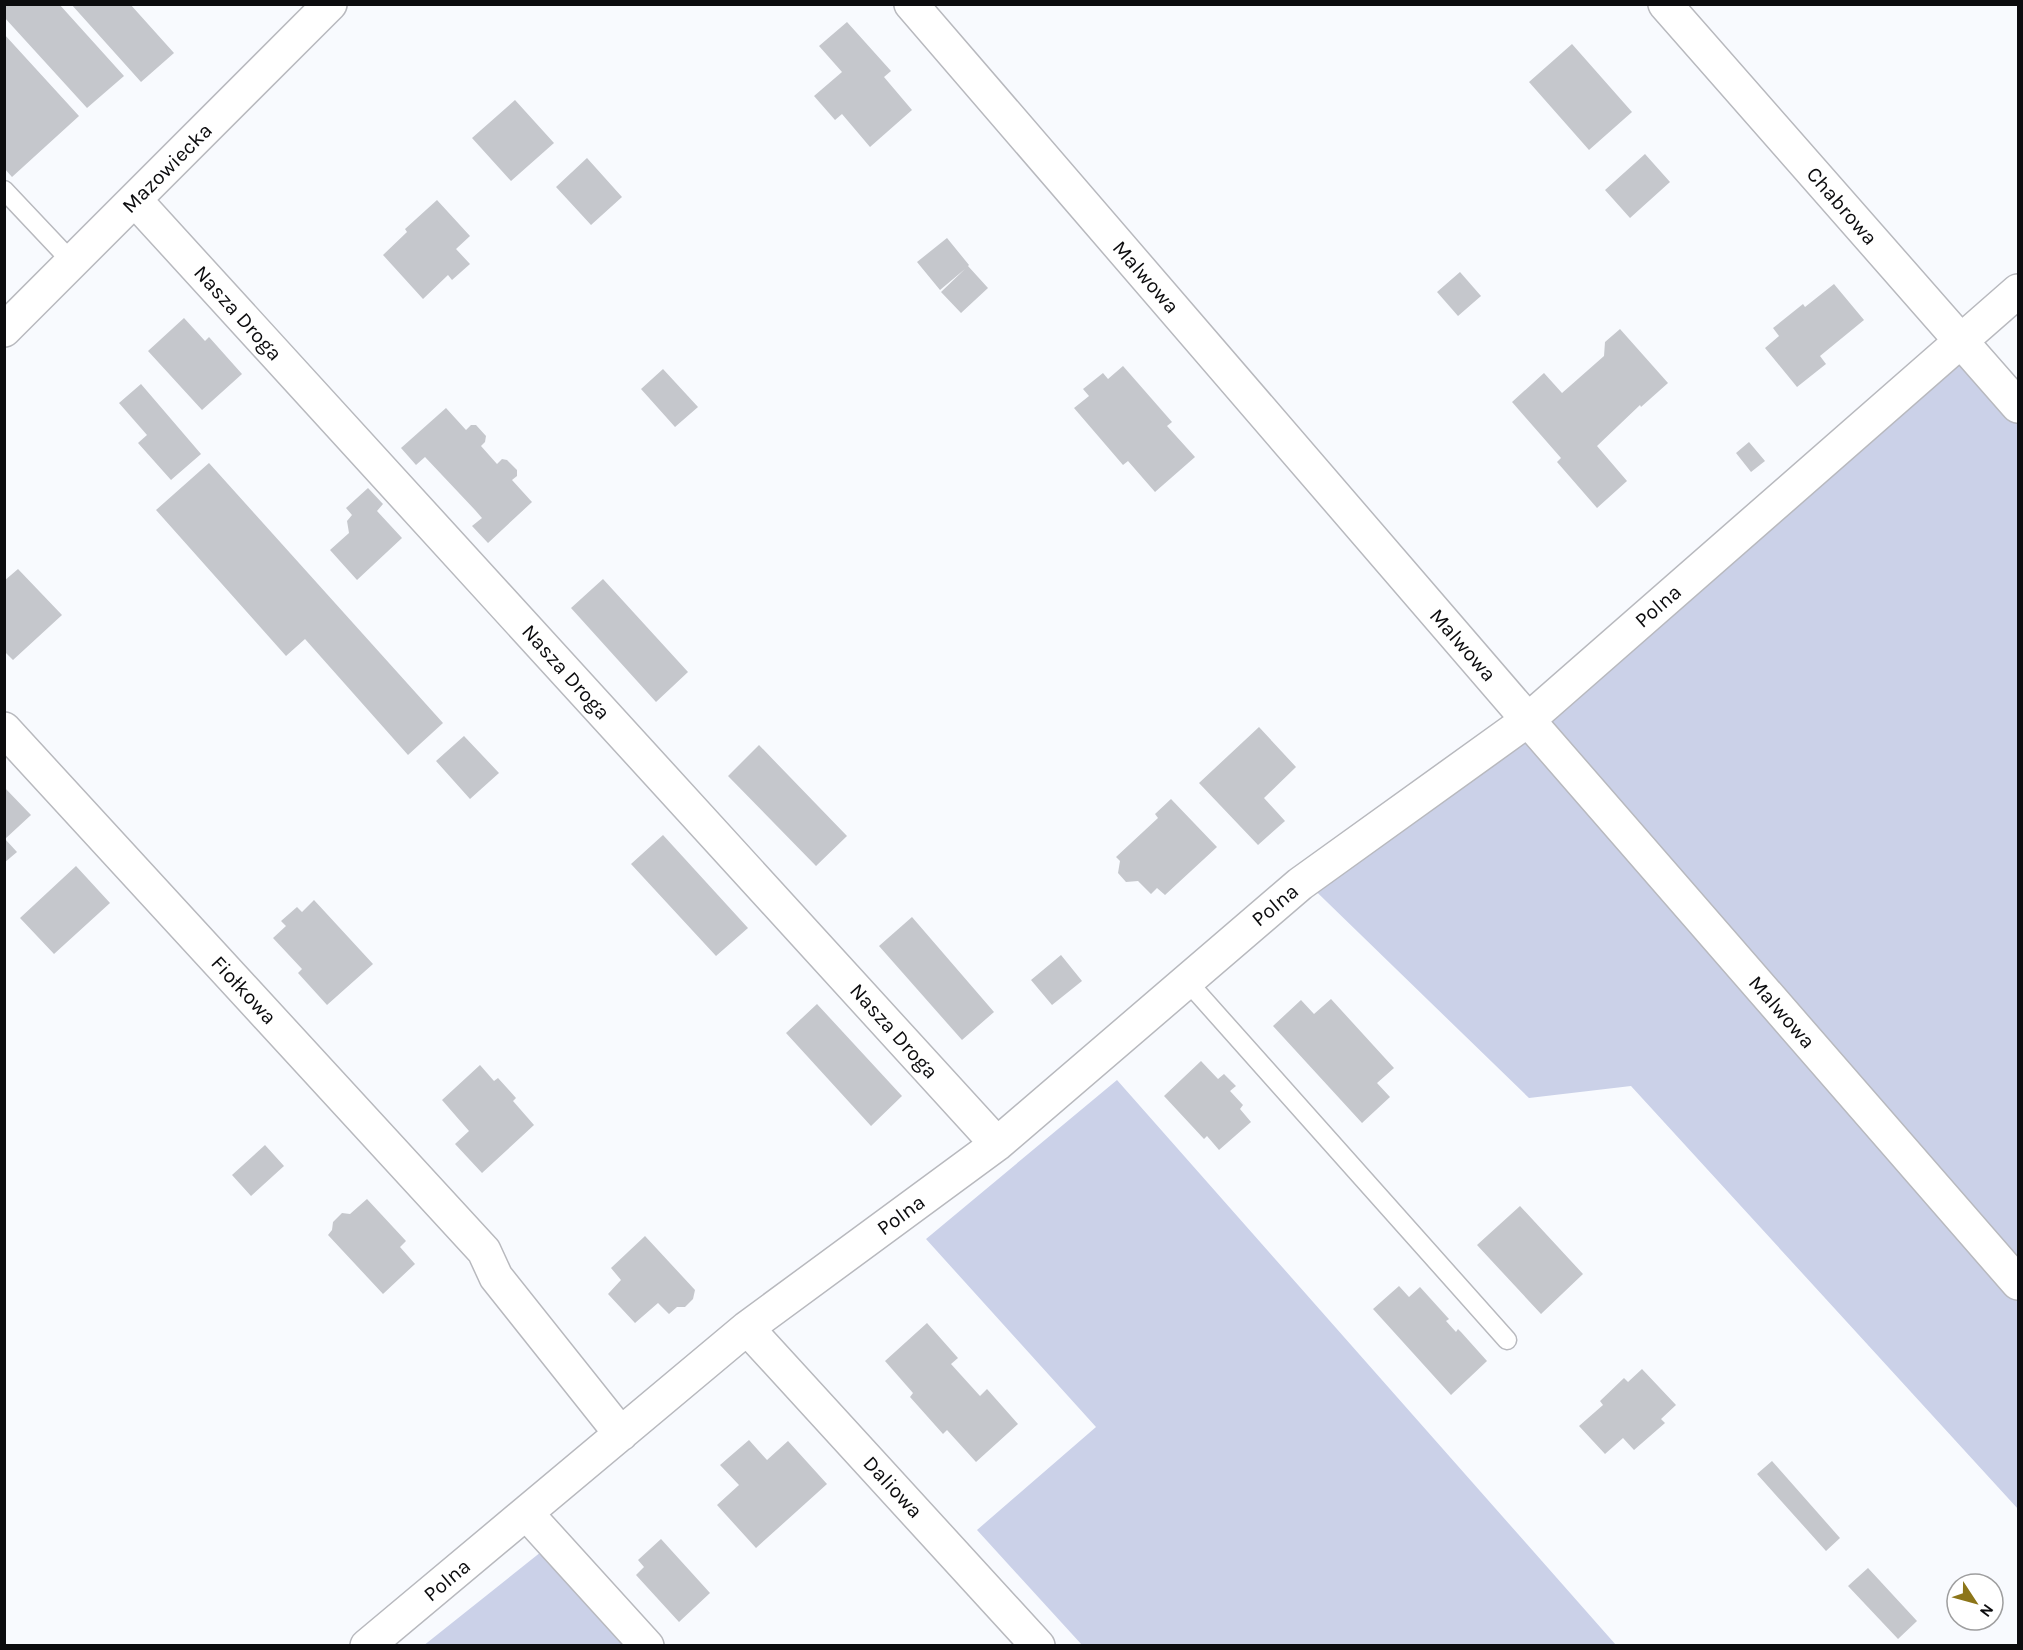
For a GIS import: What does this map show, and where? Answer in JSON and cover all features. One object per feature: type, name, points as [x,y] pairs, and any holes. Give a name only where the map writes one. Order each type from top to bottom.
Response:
[{"type":"street","name":"Mazowiecka","points":[[4,330],[330,4]]},
{"type":"street","name":"Malwowa","points":[[911,4],[1528,720],[2019,1283]]},
{"type":"street","name":"Chabrowa","points":[[1665,4],[2019,406]]},
{"type":"street","name":"Nasza Droga","points":[[135,200],[997,1144]]},
{"type":"street","name":"Polna","points":[[367,1646],[747,1328],[997,1144],[1300,884],[1528,720],[2019,291]]},
{"type":"street","name":"Fiołkowa","points":[[4,729],[484,1251],[496,1276],[621,1434]]},
{"type":"street","name":"Daliowa","points":[[747,1328],[1038,1646]]},
{"type":"street","points":[[527,1514],[647,1646]]},
{"type":"lane","points":[[4,190],[72,262]]},
{"type":"lane","points":[[1187,981],[1507,1340]]},
{"type":"shaded area","points":[[1953,327],[2018,399],[2018,1509],[1631,1086],[1529,1098],[1293,869],[1520,706]]},
{"type":"shaded area","points":[[1117,1080],[1616,1645],[1082,1645],[977,1530],[1096,1427],[926,1239]]},
{"type":"shaded area","points":[[556,1540],[652,1646],[423,1646]]},
{"type":"building","points":[[4,4],[59,4],[124,76],[87,108],[4,17]]},
{"type":"building","points":[[71,4],[130,4],[174,53],[141,82]]},
{"type":"building","points":[[847,22],[891,71],[884,77],[912,110],[870,147],[842,114],[835,120],[814,96],[842,72],[819,46]]},
{"type":"building","points":[[4,34],[79,116],[12,177],[4,168]]},
{"type":"building","points":[[1572,44],[1632,112],[1589,150],[1529,82]]},
{"type":"building","points":[[515,100],[554,143],[511,181],[472,138]]},
{"type":"building","points":[[1645,154],[1670,182],[1630,218],[1605,190]]},
{"type":"building","points":[[587,158],[622,197],[591,225],[556,187]]},
{"type":"building","points":[[437,200],[470,236],[456,249],[470,264],[452,280],[448,275],[423,299],[383,255],[407,232],[405,229]]},
{"type":"building","points":[[947,238],[988,288],[961,313],[941,292],[965,269],[940,290],[917,262]]},
{"type":"building","points":[[1460,272],[1481,296],[1458,316],[1437,292]]},
{"type":"building","points":[[1834,284],[1864,320],[1820,356],[1826,364],[1797,387],[1765,348],[1779,336],[1773,328],[1803,304],[1805,307]]},
{"type":"building","points":[[184,318],[205,341],[209,337],[242,374],[202,410],[148,351]]},
{"type":"building","points":[[1620,329],[1668,383],[1641,407],[1640,405],[1597,446],[1627,481],[1597,508],[1557,462],[1561,458],[1512,402],[1544,373],[1562,393],[1604,356],[1605,342]]},
{"type":"building","points":[[1123,366],[1172,422],[1167,426],[1195,457],[1155,492],[1128,461],[1123,465],[1074,408],[1089,396],[1083,389],[1103,373],[1108,379]]},
{"type":"building","points":[[663,369],[698,407],[675,427],[641,389]]},
{"type":"building","points":[[141,384],[201,454],[171,480],[138,443],[147,435],[119,403]]},
{"type":"building","points":[[446,408],[466,430],[471,425],[476,425],[486,436],[481,446],[497,464],[502,459],[507,460],[517,470],[517,476],[512,480],[532,502],[488,543],[472,526],[482,518],[475,510],[425,457],[416,465],[401,448]]},
{"type":"building","points":[[1749,442],[1765,461],[1751,472],[1736,453]]},
{"type":"building","points":[[209,463],[443,723],[408,755],[305,639],[286,656],[156,510]]},
{"type":"building","points":[[368,488],[383,504],[377,511],[402,538],[357,580],[330,550],[349,533],[347,521],[352,515],[346,508]]},
{"type":"building","points":[[18,569],[62,615],[13,660],[4,651],[4,581]]},
{"type":"building","points":[[603,579],[688,672],[656,702],[571,608]]},
{"type":"building","points":[[1259,727],[1296,767],[1264,798],[1285,821],[1258,845],[1199,783]]},
{"type":"building","points":[[464,736],[499,773],[470,799],[436,761]]},
{"type":"building","points":[[759,745],[847,836],[816,866],[728,776]]},
{"type":"building","points":[[4,787],[31,815],[5,839],[17,852],[4,863]]},
{"type":"building","points":[[1171,799],[1217,847],[1165,895],[1157,888],[1151,894],[1138,881],[1126,882],[1118,873],[1120,861],[1116,857],[1158,818],[1155,814]]},
{"type":"building","points":[[663,835],[748,928],[716,956],[631,864]]},
{"type":"building","points":[[76,866],[110,903],[54,954],[20,918]]},
{"type":"building","points":[[314,900],[373,964],[327,1005],[298,973],[302,969],[273,938],[286,926],[281,921],[297,907],[302,912]]},
{"type":"building","points":[[912,917],[994,1012],[962,1040],[879,946]]},
{"type":"building","points":[[1061,955],[1082,981],[1052,1005],[1031,980]]},
{"type":"building","points":[[1331,999],[1394,1068],[1377,1083],[1390,1097],[1362,1123],[1273,1026],[1301,1000],[1314,1014]]},
{"type":"building","points":[[817,1004],[902,1096],[871,1126],[786,1033]]},
{"type":"building","points":[[1201,1061],[1218,1079],[1224,1074],[1236,1086],[1230,1091],[1243,1105],[1240,1109],[1251,1122],[1219,1150],[1207,1136],[1204,1139],[1164,1096]]},
{"type":"building","points":[[480,1065],[494,1081],[498,1078],[516,1098],[513,1101],[534,1125],[482,1173],[455,1144],[469,1131],[442,1100]]},
{"type":"building","points":[[265,1145],[284,1166],[251,1196],[232,1175]]},
{"type":"building","points":[[367,1199],[406,1241],[400,1247],[415,1264],[383,1294],[328,1235],[332,1230],[333,1222],[342,1213],[350,1214]]},
{"type":"building","points":[[1520,1206],[1583,1274],[1541,1314],[1477,1245]]},
{"type":"building","points":[[645,1236],[695,1290],[693,1299],[685,1307],[677,1307],[669,1314],[658,1303],[635,1323],[608,1294],[621,1280],[611,1268]]},
{"type":"building","points":[[1399,1286],[1409,1297],[1420,1287],[1449,1319],[1446,1321],[1456,1332],[1458,1329],[1487,1361],[1451,1395],[1373,1309]]},
{"type":"building","points":[[927,1323],[958,1358],[951,1364],[980,1396],[987,1389],[1018,1424],[976,1462],[947,1430],[943,1434],[910,1397],[913,1393],[885,1361]]},
{"type":"building","points":[[1642,1369],[1676,1405],[1661,1419],[1665,1423],[1634,1450],[1623,1438],[1605,1454],[1579,1426],[1603,1405],[1600,1401],[1624,1378],[1628,1382]]},
{"type":"building","points":[[749,1440],[767,1460],[788,1441],[827,1484],[756,1548],[717,1505],[739,1485],[720,1465]]},
{"type":"building","points":[[1772,1461],[1840,1538],[1826,1551],[1757,1474]]},
{"type":"building","points":[[661,1539],[710,1593],[679,1622],[636,1575],[644,1567],[638,1560]]},
{"type":"building","points":[[1868,1568],[1917,1621],[1898,1639],[1848,1586]]}]
